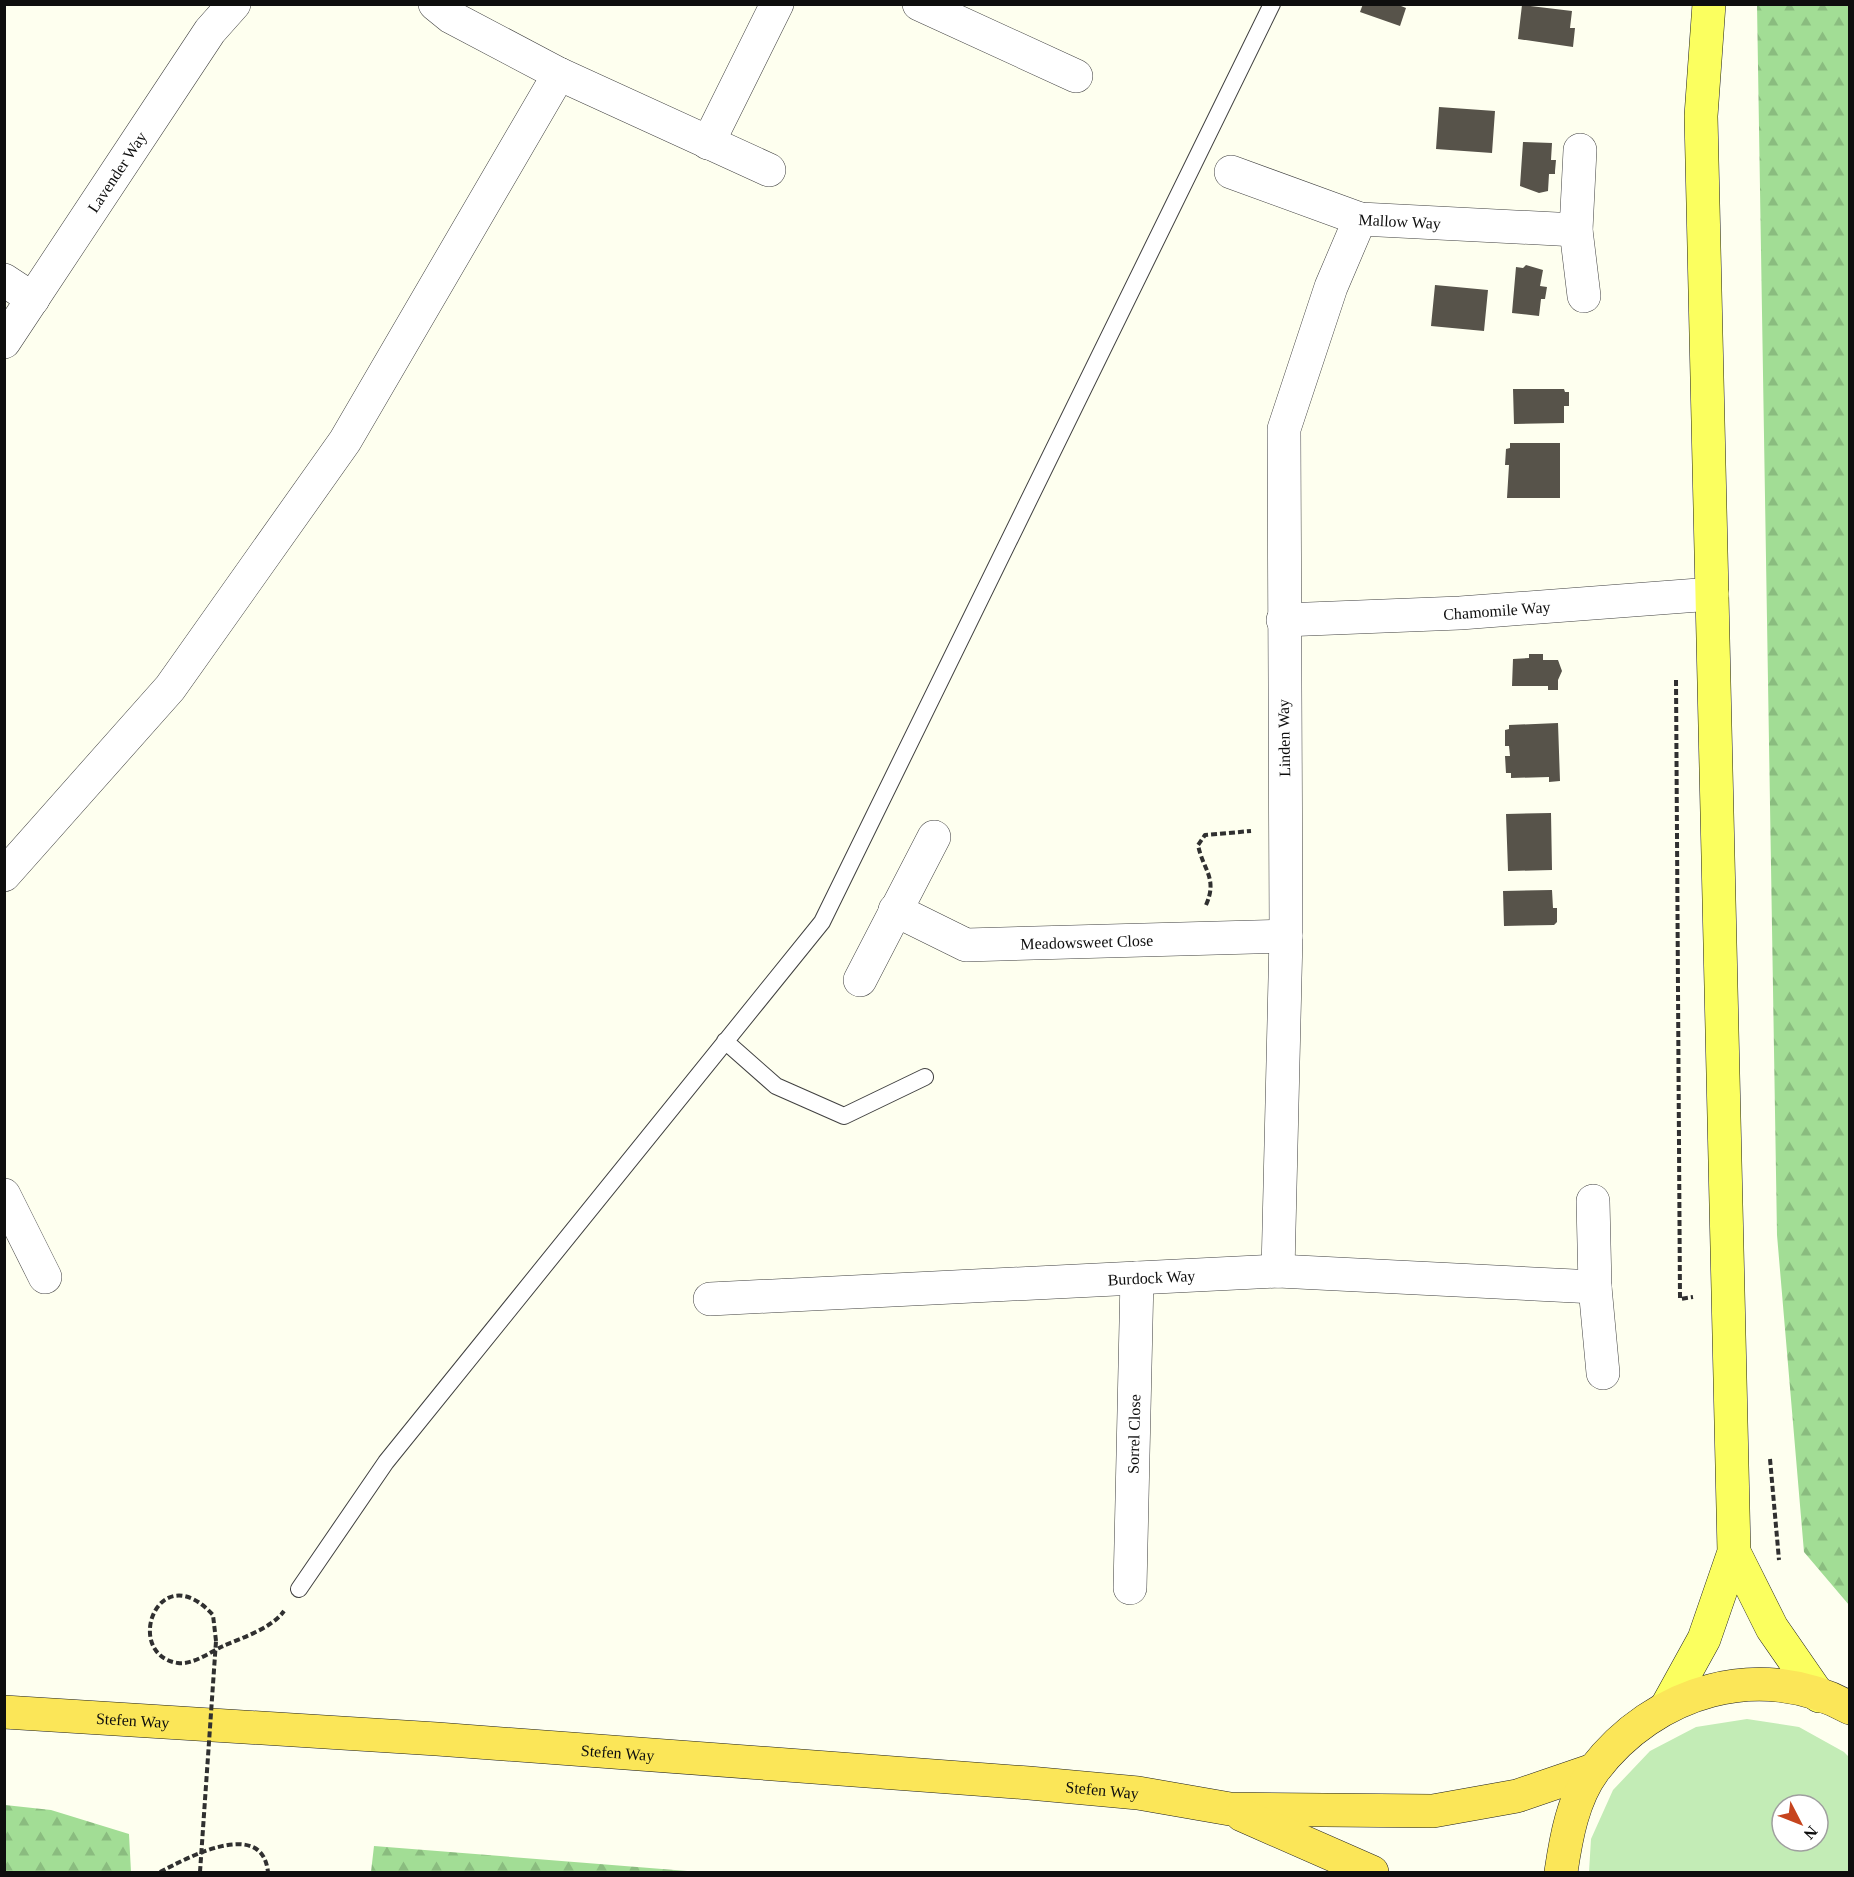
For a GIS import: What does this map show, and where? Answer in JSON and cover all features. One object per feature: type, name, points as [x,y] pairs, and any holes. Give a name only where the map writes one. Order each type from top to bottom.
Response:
[{"type":"highway","points":[[1560,1872],[1568,1825],[1593,1770],[1643,1720],[1666,1706],[1679,1700],[1738,1684],[1785,1686],[1850,1708]]},
{"type":"highway","name":"Stefen Way","points":[[4,1712],[414,1737],[1005,1781],[1138,1793],[1230,1809]]},
{"type":"highway","points":[[1230,1809],[1433,1811],[1518,1796],[1593,1770]]},
{"type":"highway","points":[[1230,1809],[1372,1872]]},
{"type":"main road","points":[[1666,1706],[1704,1639],[1734,1552],[1701,116],[1709,4]]},
{"type":"main road","points":[[1734,1552],[1773,1628],[1819,1696]]},
{"type":"street","name":"Lavender Way","points":[[4,342],[210,31],[234,4]]},
{"type":"street","points":[[435,4],[451,17],[559,74],[769,170]]},
{"type":"street","points":[[708,143],[777,4]]},
{"type":"street","points":[[920,4],[1076,76]]},
{"type":"street","points":[[4,875],[170,688],[345,441],[559,74]]},
{"type":"street","points":[[1581,150],[1576,230],[1584,296]]},
{"type":"street","name":"Mallow Way","points":[[1231,172],[1360,219],[1576,230]]},
{"type":"street","name":"Linden Way","points":[[1278,1271],[1286,936],[1284,429],[1331,287],[1360,219]]},
{"type":"street","points":[[4,280],[33,299]]},
{"type":"street","name":"Chamomile Way","points":[[1283,620],[1460,613],[1712,594]]},
{"type":"street","points":[[860,980],[934,837]]},
{"type":"street","name":"Meadowsweet Close","points":[[895,910],[966,945],[1286,936]]},
{"type":"street","points":[[4,1195],[45,1277]]},
{"type":"street","points":[[1593,1201],[1595,1287],[1603,1373]]},
{"type":"street","name":"Burdock Way","points":[[710,1299],[1278,1271],[1595,1287]]},
{"type":"street","name":"Sorrel Close","points":[[1130,1588],[1137,1278]]},
{"type":"lane","points":[[299,1589],[386,1462],[822,922],[1272,4]]},
{"type":"lane","points":[[725,1041],[776,1086],[843,1116],[926,1077]]},
{"type":"path","points":[[1208,938],[1204,909],[1212,892],[1209,872],[1200,856],[1198,845],[1205,835],[1285,830]]},
{"type":"path","points":[[200,1872],[216,1641],[213,1615],[193,1598],[180,1595],[159,1604],[151,1617],[148,1632],[155,1647],[164,1656],[178,1663],[193,1660],[256,1631],[280,1617],[299,1589]]},
{"type":"path","points":[[160,1872],[187,1858],[227,1843],[256,1849],[266,1860],[268,1872]]},
{"type":"green space","points":[[1757,5],[1849,5],[1849,1605],[1804,1552],[1777,1235]]},
{"type":"green space","points":[[1747,1719],[1799,1727],[1844,1752],[1849,1757],[1849,1872],[1589,1872],[1591,1839],[1613,1790],[1650,1751],[1696,1727]]},
{"type":"green space","points":[[5,1805],[51,1810],[129,1834],[131,1872],[5,1872]]},
{"type":"green space","points":[[374,1846],[700,1872],[371,1872]]},
{"type":"building","points":[[1363,4],[1396,4],[1406,8],[1400,26],[1360,12]]},
{"type":"building","points":[[1522,5],[1572,11],[1570,28],[1575,28],[1573,47],[1518,39]]},
{"type":"building","points":[[1439,107],[1495,111],[1492,153],[1436,149]]},
{"type":"building","points":[[1523,142],[1552,143],[1551,160],[1556,160],[1555,174],[1549,174],[1548,191],[1539,193],[1520,186]]},
{"type":"building","points":[[1526,265],[1543,270],[1540,286],[1547,287],[1545,299],[1541,299],[1539,316],[1512,313],[1516,267],[1523,268]]},
{"type":"building","points":[[1435,285],[1488,290],[1484,331],[1431,326]]},
{"type":"building","points":[[1513,389],[1564,389],[1565,392],[1569,392],[1569,406],[1564,406],[1564,423],[1514,424]]},
{"type":"building","points":[[1510,443],[1560,443],[1560,498],[1507,498],[1509,465],[1505,465],[1506,449],[1510,448]]},
{"type":"building","points":[[1529,654],[1543,654],[1543,660],[1558,660],[1562,671],[1558,680],[1558,690],[1548,690],[1548,686],[1512,686],[1513,659],[1529,658]]},
{"type":"building","points":[[1558,723],[1560,781],[1549,782],[1549,777],[1511,778],[1511,773],[1506,773],[1505,756],[1510,756],[1509,746],[1505,746],[1505,730],[1509,729],[1509,725]]},
{"type":"building","points":[[1551,813],[1552,870],[1508,871],[1506,814]]},
{"type":"building","points":[[1552,890],[1553,908],[1557,908],[1557,922],[1554,925],[1504,926],[1503,891]]}]
